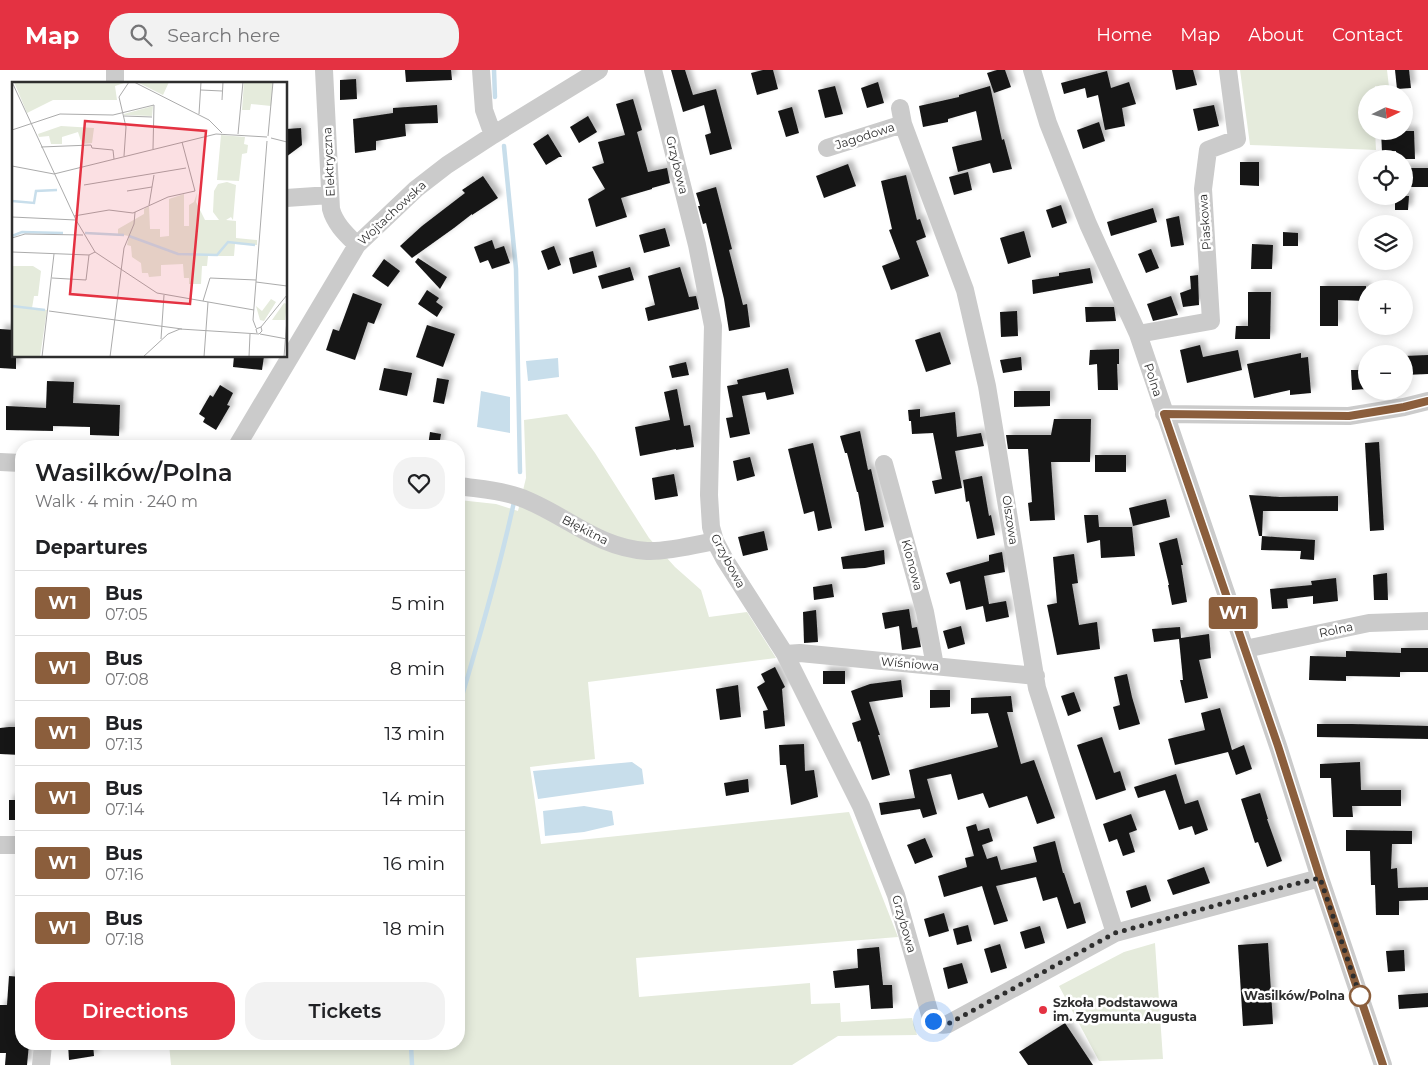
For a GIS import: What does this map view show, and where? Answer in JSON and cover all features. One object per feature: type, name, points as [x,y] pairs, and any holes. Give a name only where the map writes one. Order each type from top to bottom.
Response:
[{"type":"street","name":"Elektryczna","points":[[324,70],[330,195],[334,218],[341,229],[357,245]]},
{"type":"street","points":[[481,70],[484,110],[493,135]]},
{"type":"street","name":"Wojtachowska","points":[[241,440],[357,245],[416,189],[447,165],[599,70]]},
{"type":"street","name":"Grzybowa","points":[[653,70],[697,245],[713,326],[708,495],[713,534],[724,560],[785,654],[860,806],[896,896],[931,1018],[936,1024],[948,1024],[1115,933]]},
{"type":"street","name":"Polna","points":[[1032,70],[1048,123],[1088,224],[1138,334],[1246,649],[1383,1065]]},
{"type":"street","name":"Piaskowa","points":[[1138,334],[1211,321],[1203,189],[1208,150],[1237,139],[1228,70]]},
{"type":"street","name":"Jagodowa","points":[[827,148],[902,116]]},
{"type":"street","name":"Olszowa","points":[[902,116],[965,290],[988,386],[1037,688],[1115,933]]},
{"type":"street","points":[[288,198],[330,195]]},
{"type":"street","points":[[1164,414],[1349,416],[1428,401]]},
{"type":"street","points":[[0,462],[15,462]]},
{"type":"street","name":"Klonowa","points":[[884,464],[925,612],[935,666]]},
{"type":"street","name":"Błękitna","points":[[465,487],[518,496],[597,538],[616,546],[650,551],[713,534]]},
{"type":"street","name":"Rolna","points":[[1246,649],[1369,624],[1428,621]]},
{"type":"street","name":"Wiśniowa","points":[[785,654],[800,653],[1036,676]]},
{"type":"street","points":[[0,845],[15,845]]},
{"type":"street","points":[[1115,933],[1320,878]]},
{"type":"street","points":[[41,1065],[42,1050]]},
{"type":"green space","points":[[1240,70],[1387,70],[1389,85],[1358,85],[1358,140],[1375,140],[1376,150],[1250,145]]},
{"type":"green space","points":[[567,414],[595,453],[649,538],[675,567],[701,590],[709,617],[747,612],[776,658],[588,682],[595,759],[530,767],[541,844],[849,812],[898,937],[636,958],[639,997],[810,983],[811,1004],[840,1003],[841,1022],[912,1018],[917,1035],[838,1036],[792,1065],[171,1065],[170,1050],[465,1050],[465,501],[496,504],[518,511],[526,478],[524,420]]},
{"type":"green space","points":[[1155,943],[1163,1059],[1099,1061],[1059,986],[1124,952]]},
{"type":"water","points":[[558,358],[559,377],[528,381],[526,361]]},
{"type":"water","points":[[481,391],[510,397],[510,433],[477,427]]},
{"type":"water","points":[[632,762],[642,769],[644,784],[538,799],[533,771]]},
{"type":"water","points":[[584,806],[612,811],[614,825],[584,832],[545,836],[543,811]]},
{"type":"building","points":[[405,70],[451,70],[452,80],[406,82]]},
{"type":"building","points":[[671,70],[685,70],[693,95],[716,89],[732,149],[710,155],[705,135],[711,133],[704,105],[683,112]]},
{"type":"building","points":[[773,70],[778,89],[757,95],[751,73]]},
{"type":"building","points":[[1005,70],[1011,87],[994,93],[987,73]]},
{"type":"building","points":[[1172,70],[1193,70],[1197,85],[1176,90]]},
{"type":"building","points":[[1395,70],[1409,70],[1411,85],[1397,85]]},
{"type":"building","points":[[1107,71],[1111,88],[1129,82],[1136,104],[1122,108],[1125,126],[1105,130],[1098,95],[1087,98],[1085,88],[1064,94],[1061,83]]},
{"type":"building","points":[[356,79],[357,99],[340,100],[340,80]]},
{"type":"building","points":[[878,82],[884,103],[867,108],[861,88]]},
{"type":"building","points":[[835,86],[843,114],[825,118],[818,90]]},
{"type":"building","points":[[990,86],[1002,140],[1004,139],[1012,169],[993,173],[990,163],[958,172],[952,147],[982,140],[976,111],[948,119],[948,122],[923,127],[919,106],[959,97],[959,95]]},
{"type":"building","points":[[633,99],[642,130],[637,132],[648,172],[667,168],[670,183],[621,198],[627,217],[596,227],[588,199],[605,189],[592,167],[604,163],[598,142],[625,135],[616,104]]},
{"type":"building","points":[[437,105],[438,123],[405,124],[406,136],[376,141],[376,150],[355,153],[353,119],[393,113],[393,108]]},
{"type":"building","points":[[1214,105],[1219,126],[1198,131],[1193,109]]},
{"type":"building","points":[[792,107],[799,133],[786,137],[778,111]]},
{"type":"building","points":[[588,116],[597,132],[579,143],[570,127]]},
{"type":"building","points":[[1099,122],[1105,141],[1083,149],[1077,130]]},
{"type":"building","points":[[301,128],[302,145],[288,156],[288,129]]},
{"type":"building","points":[[1414,131],[1415,159],[1413,159],[1413,150],[1382,150],[1381,140],[1413,140]]},
{"type":"building","points":[[548,134],[562,157],[546,165],[533,144]]},
{"type":"building","points":[[1240,162],[1259,162],[1259,186],[1240,185]]},
{"type":"building","points":[[848,164],[856,186],[824,198],[816,176]]},
{"type":"building","points":[[1413,168],[1428,168],[1428,187],[1413,187]]},
{"type":"building","points":[[968,172],[972,190],[954,195],[949,177]]},
{"type":"building","points":[[906,175],[917,220],[920,219],[926,237],[916,241],[929,276],[891,290],[882,266],[900,259],[889,230],[892,229],[881,181]]},
{"type":"building","points":[[483,176],[498,198],[472,214],[412,258],[400,246],[422,226],[465,193],[462,190]]},
{"type":"building","points":[[716,187],[732,249],[729,250],[743,305],[747,304],[750,327],[729,331],[724,299],[706,223],[703,224],[696,193]]},
{"type":"building","points":[[1061,205],[1067,223],[1052,228],[1046,210]]},
{"type":"building","points":[[1395,205],[1408,205],[1408,210],[1395,210]]},
{"type":"building","points":[[1153,208],[1157,222],[1111,236],[1107,222]]},
{"type":"building","points":[[1179,216],[1184,245],[1171,247],[1166,219]]},
{"type":"building","points":[[665,228],[670,246],[644,253],[639,235]]},
{"type":"building","points":[[1024,231],[1031,257],[1008,264],[1000,238]]},
{"type":"building","points":[[1283,232],[1298,233],[1298,246],[1283,246]]},
{"type":"building","points":[[492,240],[495,249],[504,246],[510,263],[492,269],[488,260],[480,263],[474,247]]},
{"type":"building","points":[[1252,244],[1273,245],[1272,269],[1251,269]]},
{"type":"building","points":[[554,246],[561,265],[548,270],[541,251]]},
{"type":"building","points":[[1151,249],[1159,268],[1146,273],[1138,254]]},
{"type":"building","points":[[593,251],[597,267],[573,274],[569,258]]},
{"type":"building","points":[[418,258],[447,277],[440,289],[415,262]]},
{"type":"building","points":[[384,259],[400,271],[388,287],[372,276]]},
{"type":"building","points":[[630,267],[634,280],[602,289],[598,276]]},
{"type":"building","points":[[680,267],[689,297],[696,296],[699,309],[648,321],[645,308],[655,305],[648,276]]},
{"type":"building","points":[[1090,268],[1093,283],[1033,294],[1032,280],[1059,276],[1059,273]]},
{"type":"building","points":[[1198,275],[1199,305],[1183,307],[1180,293],[1191,289],[1190,276]]},
{"type":"building","points":[[1320,286],[1358,286],[1358,301],[1338,300],[1338,326],[1320,326]]},
{"type":"building","points":[[427,290],[439,298],[436,302],[443,307],[437,317],[418,304]]},
{"type":"building","points":[[1248,292],[1271,292],[1270,339],[1235,339],[1236,326],[1248,326]]},
{"type":"building","points":[[353,293],[382,304],[374,324],[368,322],[355,360],[326,350],[333,329],[339,331]]},
{"type":"building","points":[[1171,296],[1178,315],[1153,321],[1147,304]]},
{"type":"building","points":[[1085,307],[1114,307],[1116,321],[1086,322]]},
{"type":"building","points":[[1017,311],[1018,336],[1001,337],[1000,312]]},
{"type":"building","points":[[427,325],[455,334],[443,367],[416,357]]},
{"type":"building","points":[[0,329],[12,330],[12,358],[16,358],[16,369],[0,368]]},
{"type":"building","points":[[940,332],[951,364],[926,372],[915,340]]},
{"type":"building","points":[[1200,345],[1203,357],[1238,350],[1242,370],[1187,383],[1180,350]]},
{"type":"building","points":[[1119,349],[1119,364],[1117,364],[1118,390],[1098,390],[1097,364],[1089,365],[1090,350]]},
{"type":"building","points":[[1301,353],[1301,358],[1308,357],[1311,393],[1290,395],[1290,390],[1254,398],[1247,364]]},
{"type":"building","points":[[1428,355],[1428,374],[1413,375],[1413,356]]},
{"type":"building","points":[[1021,357],[1022,370],[1003,373],[1000,360]]},
{"type":"building","points":[[234,358],[264,358],[262,370],[233,367]]},
{"type":"building","points":[[686,362],[689,375],[672,378],[669,366]]},
{"type":"building","points":[[384,368],[412,373],[407,396],[379,390]]},
{"type":"building","points":[[788,368],[794,394],[767,400],[765,392],[742,396],[750,434],[730,438],[726,418],[733,417],[727,386],[738,384],[737,380]]},
{"type":"building","points":[[1351,370],[1358,370],[1358,390],[1352,390]]},
{"type":"building","points":[[437,378],[449,380],[444,404],[433,402]]},
{"type":"building","points":[[47,381],[74,382],[73,403],[120,405],[119,436],[90,435],[90,427],[53,426],[53,431],[6,430],[6,406],[46,408]]},
{"type":"building","points":[[220,385],[233,393],[227,405],[230,406],[216,430],[203,422],[205,418],[199,414],[210,395],[213,397]]},
{"type":"building","points":[[677,389],[684,426],[690,425],[694,447],[640,456],[635,427],[670,420],[664,392]]},
{"type":"building","points":[[1014,391],[1050,391],[1050,406],[1014,407]]},
{"type":"building","points":[[920,409],[920,417],[955,412],[957,437],[981,433],[984,446],[955,451],[962,488],[935,494],[932,481],[942,479],[933,433],[912,434],[911,421],[909,421],[908,410]]},
{"type":"building","points":[[1054,419],[1091,419],[1090,462],[1051,462],[1055,520],[1030,521],[1028,503],[1032,502],[1028,449],[1008,449],[1006,435],[1051,435]]},
{"type":"building","points":[[860,431],[868,470],[871,469],[884,527],[865,531],[858,492],[840,436]]},
{"type":"building","points":[[430,432],[441,434],[440,440],[429,440]]},
{"type":"building","points":[[1379,442],[1384,530],[1370,531],[1365,443]]},
{"type":"building","points":[[813,443],[832,528],[818,531],[814,511],[804,514],[788,449]]},
{"type":"building","points":[[1095,455],[1126,455],[1126,472],[1095,472]]},
{"type":"building","points":[[750,457],[755,476],[737,481],[733,461]]},
{"type":"building","points":[[674,474],[678,496],[655,500],[652,478]]},
{"type":"building","points":[[982,476],[989,516],[991,515],[995,535],[977,539],[969,501],[966,502],[963,480]]},
{"type":"building","points":[[1249,495],[1280,497],[1338,496],[1338,511],[1263,511],[1262,536],[1259,536]]},
{"type":"building","points":[[1166,499],[1170,517],[1133,526],[1129,508]]},
{"type":"building","points":[[1084,515],[1098,515],[1099,527],[1132,527],[1135,556],[1101,558],[1100,540],[1087,543]]},
{"type":"building","points":[[764,531],[768,550],[743,556],[738,537]]},
{"type":"building","points":[[1262,536],[1315,540],[1314,560],[1300,559],[1301,551],[1261,550]]},
{"type":"building","points":[[1177,538],[1183,565],[1181,565],[1187,602],[1172,605],[1159,543]]},
{"type":"building","points":[[884,550],[885,564],[865,568],[843,569],[841,557]]},
{"type":"building","points":[[1002,552],[1005,572],[984,576],[989,604],[1006,601],[1009,617],[986,622],[983,606],[966,610],[960,581],[950,584],[946,573],[989,561],[989,555]]},
{"type":"building","points":[[1074,554],[1078,583],[1072,584],[1079,625],[1097,622],[1100,649],[1057,655],[1047,605],[1057,603],[1053,557]]},
{"type":"building","points":[[1387,573],[1388,600],[1374,600],[1373,575]]},
{"type":"building","points":[[1336,578],[1338,601],[1313,604],[1313,596],[1287,599],[1288,608],[1272,609],[1270,589],[1312,585],[1311,581]]},
{"type":"building","points":[[832,584],[834,597],[814,600],[813,587]]},
{"type":"building","points":[[909,609],[912,628],[917,627],[921,647],[902,650],[899,626],[885,629],[882,613]]},
{"type":"building","points":[[816,610],[818,642],[804,643],[803,612]]},
{"type":"building","points":[[961,626],[965,644],[948,649],[943,631]]},
{"type":"building","points":[[1180,627],[1181,638],[1209,634],[1211,658],[1199,660],[1208,698],[1185,703],[1180,680],[1183,680],[1179,639],[1154,642],[1152,629]]},
{"type":"building","points":[[1401,648],[1428,648],[1428,672],[1400,672],[1400,677],[1346,676],[1346,681],[1309,680],[1310,656],[1346,657],[1346,651],[1401,653]]},
{"type":"building","points":[[775,667],[785,687],[782,689],[785,726],[765,729],[763,711],[768,710],[757,687],[765,682],[761,674]]},
{"type":"building","points":[[823,671],[845,671],[845,684],[823,684]]},
{"type":"building","points":[[1127,674],[1140,724],[1119,730],[1113,707],[1120,705],[1114,677]]},
{"type":"building","points":[[901,680],[903,697],[869,702],[890,775],[872,780],[860,741],[858,742],[852,723],[861,720],[851,691],[870,684]]},
{"type":"building","points":[[738,685],[741,717],[720,720],[716,689]]},
{"type":"building","points":[[930,690],[950,690],[950,707],[930,708]]},
{"type":"building","points":[[1074,692],[1081,711],[1068,716],[1061,696]]},
{"type":"building","points":[[1011,696],[1013,712],[1007,712],[1021,764],[1034,760],[1055,818],[1037,824],[1027,796],[989,808],[983,793],[958,800],[951,774],[927,779],[937,814],[923,818],[920,809],[881,815],[879,803],[915,798],[909,770],[998,747],[988,713],[971,714],[971,698]]},
{"type":"building","points":[[1220,708],[1232,750],[1244,745],[1252,769],[1236,775],[1228,752],[1175,765],[1168,739],[1205,730],[1201,713]]},
{"type":"building","points":[[1317,724],[1428,726],[1428,739],[1317,737]]},
{"type":"building","points":[[15,727],[15,755],[0,754],[0,728]]},
{"type":"building","points":[[1102,737],[1114,773],[1120,771],[1126,790],[1096,800],[1077,745]]},
{"type":"building","points":[[804,744],[805,771],[814,770],[818,797],[791,805],[786,765],[780,765],[779,745]]},
{"type":"building","points":[[1360,762],[1361,790],[1401,790],[1401,806],[1352,806],[1353,817],[1333,817],[1331,778],[1320,778],[1320,764]]},
{"type":"building","points":[[1176,774],[1185,804],[1198,800],[1208,830],[1195,835],[1192,826],[1179,830],[1165,790],[1138,798],[1134,787]]},
{"type":"building","points":[[748,779],[749,792],[726,796],[724,783]]},
{"type":"building","points":[[1260,793],[1282,861],[1267,867],[1258,842],[1255,843],[1241,799]]},
{"type":"building","points":[[9,800],[15,800],[15,820],[9,820]]},
{"type":"building","points":[[1131,814],[1137,830],[1129,833],[1135,852],[1123,856],[1117,839],[1109,842],[1103,824]]},
{"type":"building","points":[[976,824],[978,831],[989,828],[993,841],[982,845],[987,859],[997,856],[1001,870],[1037,862],[1033,847],[1055,841],[1063,873],[1074,904],[1080,902],[1086,923],[1067,929],[1057,897],[1043,901],[1036,877],[996,886],[1008,921],[994,925],[982,886],[944,897],[938,876],[967,867],[965,858],[974,856],[966,827]]},
{"type":"building","points":[[1346,830],[1412,831],[1412,844],[1392,844],[1391,869],[1397,868],[1398,888],[1428,887],[1428,900],[1399,901],[1399,915],[1376,915],[1375,885],[1371,885],[1370,851],[1346,851]]},
{"type":"building","points":[[925,838],[933,857],[915,864],[907,845]]},
{"type":"building","points":[[1204,867],[1210,883],[1173,895],[1167,880]]},
{"type":"building","points":[[1146,885],[1151,901],[1131,908],[1126,891]]},
{"type":"building","points":[[944,913],[949,931],[929,937],[924,919]]},
{"type":"building","points":[[968,925],[972,941],[957,945],[953,929]]},
{"type":"building","points":[[1040,926],[1045,943],[1025,949],[1020,932]]},
{"type":"building","points":[[1268,943],[1273,1024],[1243,1026],[1238,945]]},
{"type":"building","points":[[1000,944],[1007,968],[991,973],[984,949]]},
{"type":"building","points":[[879,947],[883,985],[892,985],[893,1008],[871,1009],[869,985],[835,988],[833,971],[858,968],[857,949]]},
{"type":"building","points":[[1404,950],[1405,971],[1388,972],[1386,951]]},
{"type":"building","points":[[962,963],[968,983],[948,989],[943,968]]},
{"type":"building","points":[[9,976],[15,976],[15,1050],[28,1050],[27,1065],[5,1065],[6,1053],[0,1053],[0,1005],[7,1005]]},
{"type":"building","points":[[1428,993],[1428,1007],[1399,1009],[1398,995]]},
{"type":"building","points":[[1065,1023],[1093,1065],[1028,1065],[1019,1052]]},
{"type":"building","points":[[68,1050],[94,1050],[94,1056],[69,1060]]},
{"type":"waterway","points":[[494,70],[495,97]]},
{"type":"waterway","points":[[504,146],[516,269],[520,472]]},
{"type":"waterway","points":[[465,685],[495,579],[514,502]]},
{"type":"waterway","points":[[411,1050],[412,1065]]},
{"type":"bus line","name":"W1","points":[[1383,1065],[1278,746],[1164,414],[1349,416],[1428,401]]},
{"type":"place","name":"Wasilków/Polna","points":[[1360,996]]},
{"type":"place","name":"Szkoła Podstawowa im. Zygmunta Augusta","points":[[1043,1010]]},
{"type":"route","points":[[933,1021],[940,1025],[948,1024],[1115,933],[1320,878],[1360,996]]}]
